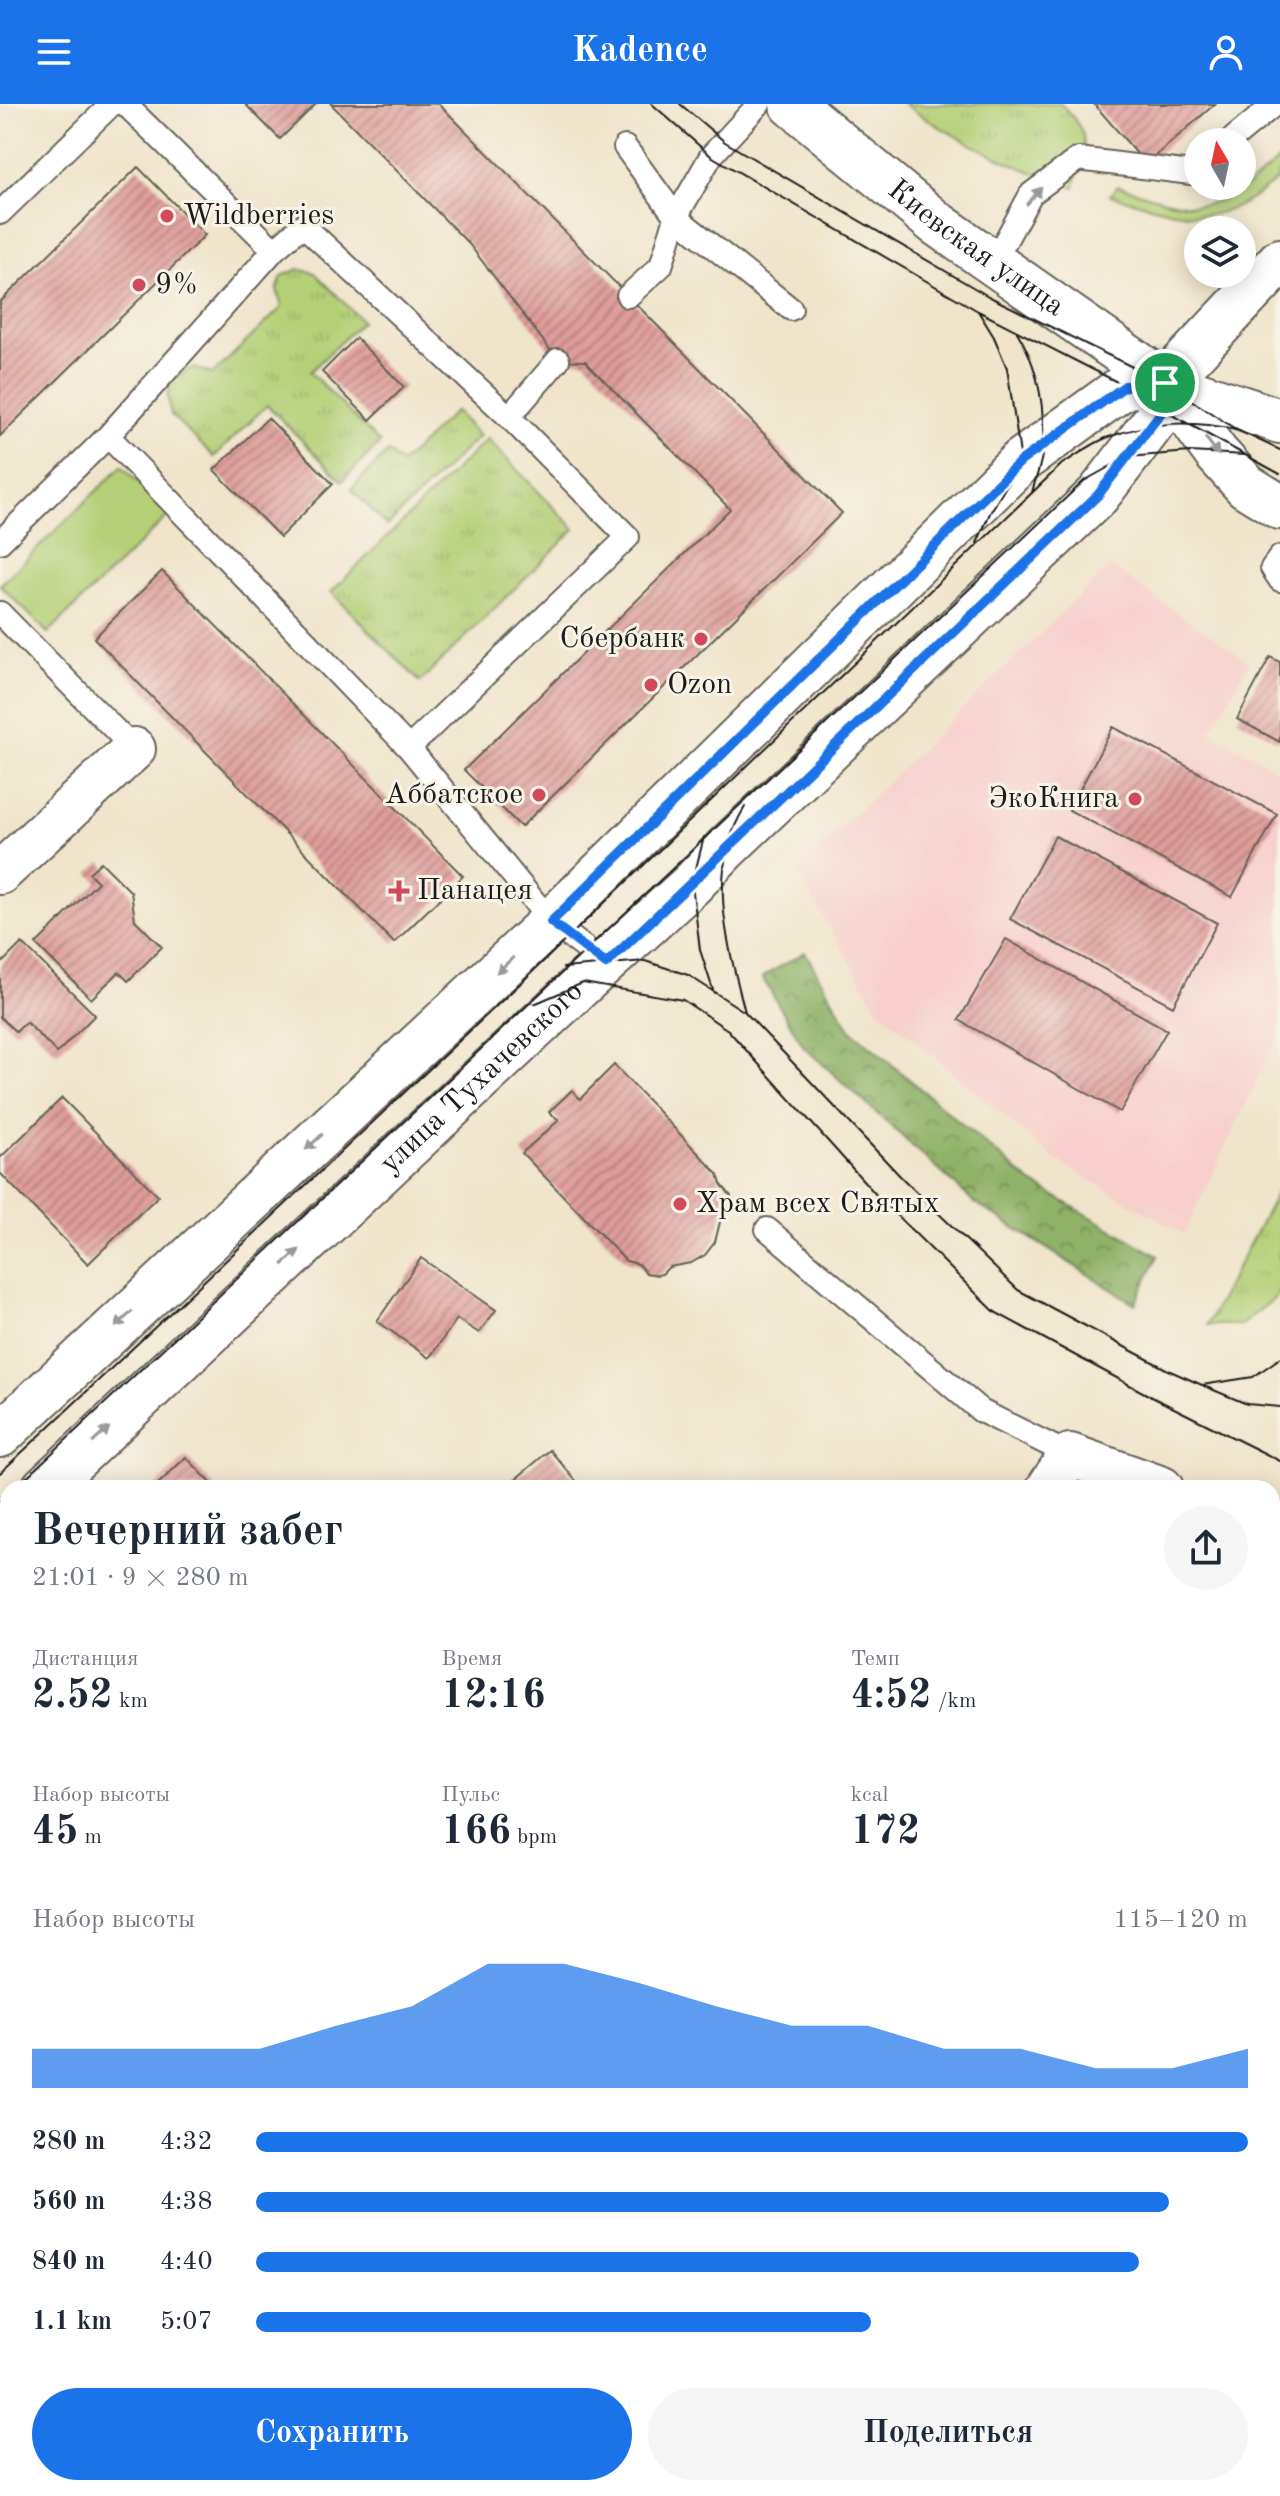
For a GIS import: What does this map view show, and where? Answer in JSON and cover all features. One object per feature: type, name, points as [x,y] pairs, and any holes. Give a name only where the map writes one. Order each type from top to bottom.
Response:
[{"type":"main road","name":"Киевская улица","points":[[792,104],[936,223],[1165,383]]},
{"type":"main road","name":"улица Тухачевского","points":[[53,1480],[606,964],[1098,495],[1163,410],[1165,383],[1280,261]]},
{"type":"main road","points":[[0,1435],[551,922],[1021,461],[1125,386],[1165,383],[1280,421]]},
{"type":"main road","points":[[1165,383],[1216,453],[1246,486],[1280,507]]},
{"type":"street","points":[[0,873],[134,749]]},
{"type":"street","points":[[1059,1472],[1110,1480]]},
{"type":"lane","points":[[0,213],[112,104]]},
{"type":"lane","points":[[125,104],[274,250]]},
{"type":"lane","points":[[628,296],[661,266],[676,217],[711,156],[759,104]]},
{"type":"lane","points":[[1246,128],[1275,104]]},
{"type":"lane","points":[[625,147],[676,217],[791,309]]},
{"type":"lane","points":[[994,262],[1031,194],[1078,159],[1184,172]]},
{"type":"lane","points":[[0,542],[108,436],[274,250],[303,225],[509,417],[628,537],[409,748]]},
{"type":"lane","points":[[509,417],[558,360]]},
{"type":"lane","points":[[108,436],[409,748],[551,922],[606,964]]},
{"type":"lane","points":[[1280,557],[1272,568],[1280,580]]},
{"type":"lane","points":[[0,613],[134,749]]},
{"type":"lane","points":[[767,1229],[981,1411],[1059,1472]]},
{"type":"shaded area","points":[[1110,566],[1250,662],[1210,732],[1280,771],[1280,1032],[1184,1234],[1058,1162],[879,1010],[796,871]]},
{"type":"green space","points":[[904,104],[1061,104],[1079,125],[1084,142],[1075,188],[986,152]]},
{"type":"green space","points":[[1280,159],[1280,177],[1256,196],[1256,179]]},
{"type":"green space","points":[[1118,186],[1192,205],[1249,200],[1218,213],[1199,215],[1109,195]]},
{"type":"green space","points":[[298,269],[315,273],[362,321],[310,372],[380,443],[342,481],[267,405],[214,457],[171,415],[167,395],[173,377],[193,368],[213,374],[282,307],[277,290],[282,276]]},
{"type":"green space","points":[[455,411],[479,436],[387,526],[351,489],[388,452],[401,464]]},
{"type":"green space","points":[[487,439],[575,529],[420,682],[331,592]]},
{"type":"green space","points":[[122,466],[170,514],[48,633],[0,585]]},
{"type":"green space","points":[[805,952],[850,1029],[1029,1181],[1158,1256],[1135,1304],[975,1203],[804,1047],[762,977]]},
{"type":"green space","points":[[1280,1186],[1280,1294],[1241,1325],[1207,1325]]},
{"type":"building","points":[[245,104],[316,104],[280,139]]},
{"type":"building","points":[[331,104],[439,104],[842,513],[521,827],[464,770],[730,509],[585,361],[558,360],[469,244]]},
{"type":"building","points":[[1094,104],[1215,104],[1184,128],[1146,164]]},
{"type":"building","points":[[138,167],[205,235],[0,436],[0,302]]},
{"type":"building","points":[[356,338],[404,387],[370,420],[322,372]]},
{"type":"building","points":[[268,418],[333,484],[280,537],[214,470]]},
{"type":"building","points":[[162,571],[463,876],[394,943],[94,638]]},
{"type":"building","points":[[1270,657],[1280,662],[1280,742],[1237,719]]},
{"type":"building","points":[[1113,727],[1277,814],[1232,897],[1069,810]]},
{"type":"building","points":[[1055,836],[1217,923],[1173,1006],[1010,919]]},
{"type":"building","points":[[101,862],[131,892],[135,920],[162,947],[128,981],[119,972],[91,999],[36,944],[98,882],[89,873]]},
{"type":"building","points":[[1006,939],[1167,1030],[1120,1112],[959,1020]]},
{"type":"building","points":[[22,943],[95,1015],[57,1053],[26,1022],[16,1032],[0,1017],[0,965]]},
{"type":"building","points":[[614,1065],[718,1174],[721,1184],[731,1196],[729,1206],[722,1214],[715,1242],[705,1255],[691,1263],[669,1267],[662,1274],[646,1273],[638,1264],[626,1261],[522,1153],[559,1120],[549,1112],[572,1090],[580,1099]]},
{"type":"building","points":[[62,1098],[158,1196],[88,1264],[0,1173],[0,1158]]},
{"type":"building","points":[[421,1258],[496,1310],[479,1333],[457,1319],[429,1358],[377,1321]]},
{"type":"building","points":[[550,1450],[575,1480],[514,1480]]},
{"type":"building","points":[[186,1457],[208,1480],[162,1480]]},
{"type":"tram line","points":[[652,104],[711,156],[978,311],[1125,386],[1280,474]]},
{"type":"tram line","points":[[680,104],[725,142],[988,296],[1165,383],[1237,430],[1280,450]]},
{"type":"tram line","points":[[977,543],[990,513],[1021,461],[1007,368],[994,337],[978,311]]},
{"type":"tram line","points":[[1017,332],[1031,359],[1043,418],[1042,454],[1032,493]]},
{"type":"tram line","points":[[0,1473],[525,979],[1062,464],[1100,441],[1139,428],[1187,424],[1237,430]]},
{"type":"tram line","points":[[23,1480],[1084,481],[1127,457],[1190,452],[1245,455]]},
{"type":"tram line","points":[[745,807],[733,831],[723,882],[727,934],[745,1012]]},
{"type":"tram line","points":[[704,837],[692,884],[700,950],[714,993]]},
{"type":"tram line","points":[[563,968],[645,961],[688,975],[745,1012],[903,1179],[1018,1290],[1202,1385],[1253,1377],[1280,1358]]},
{"type":"tram line","points":[[534,1004],[583,983],[683,1000],[728,1030],[879,1198],[995,1312],[1150,1396],[1280,1461]]},
{"type":"tram line","points":[[1204,1386],[1247,1404],[1280,1407]]},
{"type":"place","name":"Wildberries","points":[[167,216]]},
{"type":"place","name":"9%","points":[[139,285]]},
{"type":"place","name":"Сбербанк","points":[[701,639]]},
{"type":"place","name":"Ozon","points":[[651,685]]},
{"type":"place","name":"Аббатское","points":[[539,795]]},
{"type":"place","name":"ЭкоКнига","points":[[1135,799]]},
{"type":"place","name":"Панацея","points":[[399,891]]},
{"type":"place","name":"Храм всех Святых","points":[[680,1204]]},
{"type":"route","points":[[1165,383],[1163,410],[1098,495],[606,964],[551,922],[1021,461],[1125,386],[1165,383]]}]
